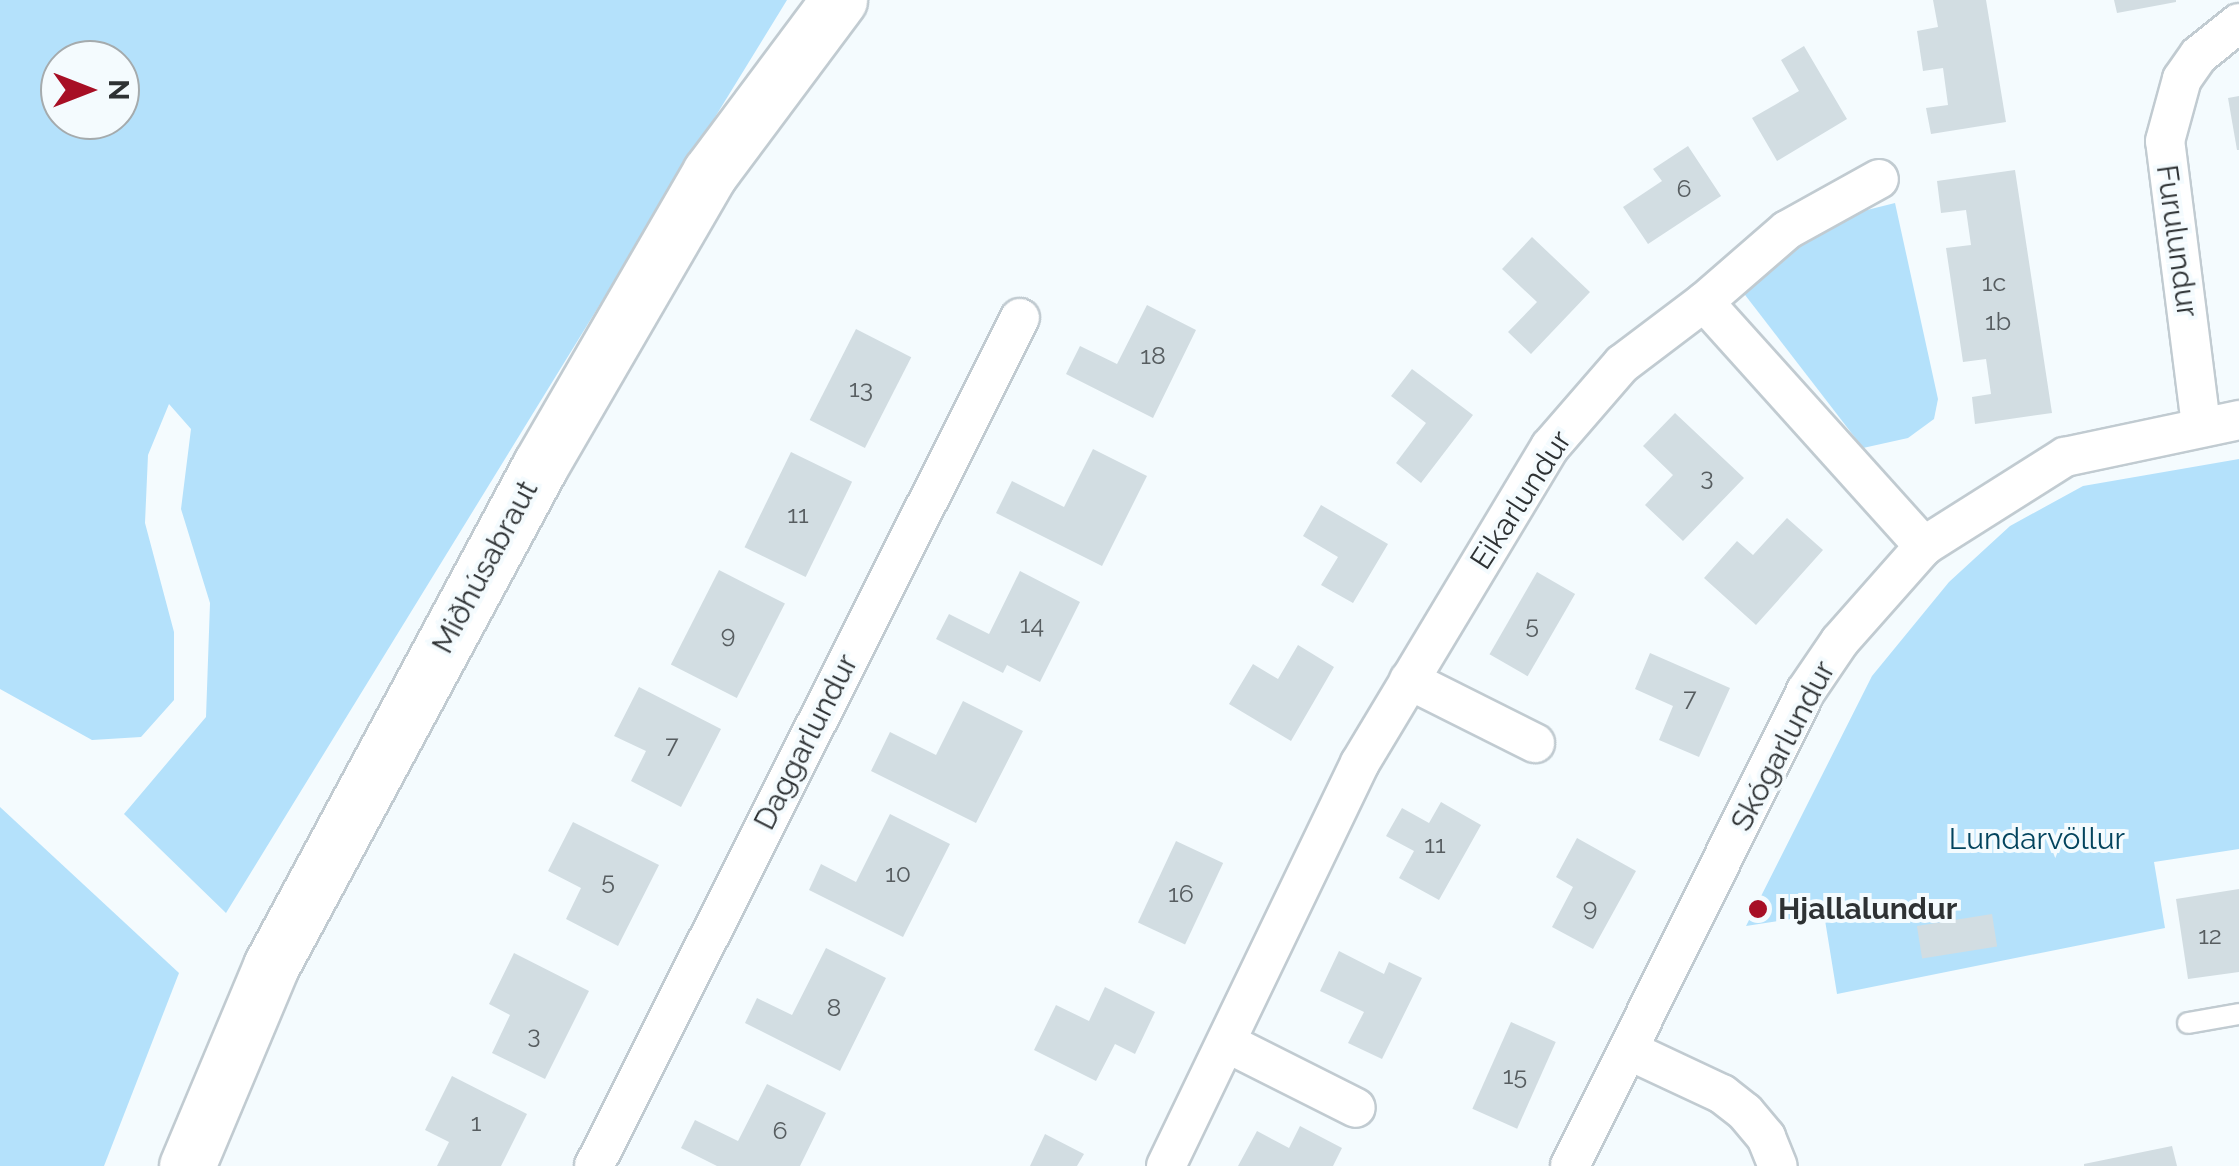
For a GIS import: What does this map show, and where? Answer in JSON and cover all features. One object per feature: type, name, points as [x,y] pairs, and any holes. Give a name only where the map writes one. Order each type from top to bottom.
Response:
[{"type":"street","name":"Miðhúsabraut","points":[[187,1166],[271,966],[540,466],[710,173],[839,0]]},
{"type":"street","name":"Furulundur","points":[[2201,425],[2164,140],[2182,79],[2199,55],[2239,23]]},
{"type":"street","name":"Eikarlundur","points":[[1166,1166],[1360,763],[1550,446],[1622,364],[1704,302],[1787,230],[1879,178]]},
{"type":"street","points":[[1704,302],[1924,546]]},
{"type":"street","name":"Daggarlundur","points":[[594,1166],[1020,318]]},
{"type":"street","name":"Skógarlundur","points":[[1570,1166],[1806,691],[1840,641],[1924,546],[2065,457],[2201,425],[2239,420]]},
{"type":"street","points":[[1410,680],[1535,744]]},
{"type":"street","points":[[1228,1043],[1356,1108]]},
{"type":"street","points":[[1628,1050],[1734,1103],[1766,1137],[1778,1166]]},
{"type":"lane","points":[[2188,1024],[2239,1014]]},
{"type":"green space","points":[[0,0],[787,0],[226,913],[124,814],[206,717],[210,603],[181,509],[191,429],[169,404],[148,455],[145,523],[174,632],[174,700],[141,737],[92,740],[0,689]]},
{"type":"green space","points":[[1895,203],[1938,399],[1934,419],[1908,438],[1863,448],[1742,291],[1764,268],[1843,216]]},
{"type":"green space","name":"Lundarvöllur","points":[[2239,459],[2239,849],[2154,862],[2165,928],[1837,994],[1824,914],[1746,926],[1872,676],[1949,582],[2010,526],[2083,486]]},
{"type":"green space","points":[[0,807],[179,973],[104,1166],[0,1166]]},
{"type":"building","points":[[1933,0],[1986,0],[2006,122],[1931,134],[1926,108],[1948,105],[1943,68],[1923,71],[1917,31],[1938,27]]},
{"type":"building","points":[[2114,0],[2176,0],[2176,2],[2117,13]]},
{"type":"building","points":[[1804,46],[1847,119],[1777,161],[1752,118],[1799,91],[1781,60]]},
{"type":"building","points":[[2239,96],[2239,150],[2237,150],[2228,98]]},
{"type":"building","points":[[1688,146],[1721,196],[1648,244],[1623,207],[1662,181],[1653,169]]},
{"type":"building","points":[[2015,170],[2052,413],[1975,424],[1972,397],[1991,394],[1986,359],[1963,362],[1946,248],[1971,245],[1966,210],[1941,213],[1937,181]]},
{"type":"building","points":[[1532,237],[1590,292],[1531,354],[1508,332],[1537,302],[1502,269]]},
{"type":"building","points":[[1147,305],[1196,330],[1153,418],[1066,374],[1080,346],[1117,364]]},
{"type":"building","points":[[856,329],[911,357],[865,448],[810,420]]},
{"type":"building","points":[[1412,369],[1473,415],[1421,483],[1396,463],[1426,423],[1391,396]]},
{"type":"building","points":[[1675,413],[1744,478],[1683,541],[1645,505],[1673,475],[1643,446]]},
{"type":"building","points":[[1093,449],[1147,476],[1102,566],[996,513],[1012,481],[1064,507]]},
{"type":"building","points":[[791,452],[852,482],[806,577],[745,547]]},
{"type":"building","points":[[1321,505],[1388,544],[1353,603],[1321,585],[1338,557],[1303,536]]},
{"type":"building","points":[[1787,518],[1823,550],[1756,625],[1704,578],[1737,541],[1753,555]]},
{"type":"building","points":[[719,570],[785,604],[737,698],[671,664]]},
{"type":"building","points":[[1020,571],[1080,602],[1040,682],[1007,665],[1003,673],[936,639],[949,614],[989,634]]},
{"type":"building","points":[[1537,572],[1575,594],[1528,676],[1490,654]]},
{"type":"building","points":[[1298,645],[1334,667],[1291,741],[1229,704],[1253,664],[1278,679]]},
{"type":"building","points":[[1650,653],[1730,688],[1699,757],[1659,740],[1673,706],[1635,689]]},
{"type":"building","points":[[639,687],[721,729],[681,807],[631,781],[646,751],[614,736]]},
{"type":"building","points":[[963,701],[1023,731],[976,823],[871,771],[890,732],[936,755]]},
{"type":"building","points":[[1441,802],[1481,825],[1439,900],[1399,878],[1414,851],[1386,836],[1402,808],[1429,823]]},
{"type":"building","points":[[890,814],[950,844],[903,937],[809,890],[821,864],[856,882]]},
{"type":"building","points":[[573,822],[659,865],[618,946],[566,919],[581,888],[548,871]]},
{"type":"building","points":[[1577,838],[1636,871],[1593,949],[1552,927],[1573,887],[1556,877]]},
{"type":"building","points":[[1176,841],[1223,863],[1185,945],[1138,923]]},
{"type":"building","points":[[2239,889],[2239,972],[2188,979],[2176,899]]},
{"type":"building","points":[[1992,914],[1997,947],[1922,958],[1917,926]]},
{"type":"building","points":[[826,948],[886,978],[840,1071],[745,1023],[757,998],[792,1015]]},
{"type":"building","points":[[1339,951],[1384,974],[1389,962],[1422,978],[1382,1059],[1348,1043],[1364,1012],[1320,991]]},
{"type":"building","points":[[514,953],[589,991],[545,1079],[492,1053],[510,1015],[489,1004]]},
{"type":"building","points":[[1105,987],[1155,1012],[1135,1054],[1115,1044],[1096,1081],[1034,1050],[1056,1005],[1089,1021]]},
{"type":"building","points":[[1511,1022],[1556,1042],[1517,1129],[1472,1109]]},
{"type":"building","points":[[452,1076],[527,1114],[501,1166],[437,1166],[449,1142],[425,1130]]},
{"type":"building","points":[[767,1084],[826,1113],[800,1166],[717,1166],[681,1148],[695,1120],[738,1141]]},
{"type":"building","points":[[1300,1126],[1342,1148],[1333,1166],[1238,1166],[1257,1131],[1289,1148]]},
{"type":"building","points":[[1045,1134],[1084,1154],[1077,1166],[1030,1166]]},
{"type":"building","points":[[2172,1146],[2177,1166],[2084,1166],[2084,1164]]},
{"type":"place","name":"Hjallalundur","points":[[1758,909]]}]
